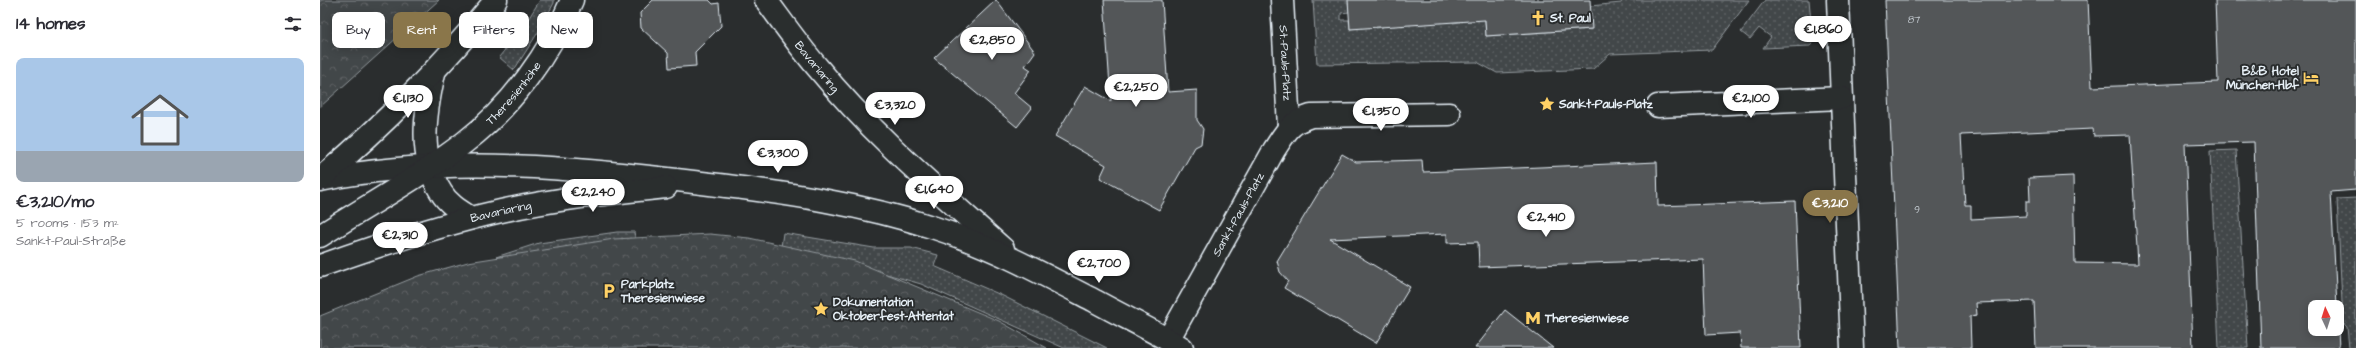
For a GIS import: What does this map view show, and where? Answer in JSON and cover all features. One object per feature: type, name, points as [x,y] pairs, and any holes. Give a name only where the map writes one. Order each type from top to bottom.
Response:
[{"type":"street","points":[[320,179],[386,122],[434,73],[496,0]]},
{"type":"street","name":"Theresienhöhe","points":[[320,236],[431,166],[466,142],[508,100],[538,61],[565,17],[572,0]]},
{"type":"street","name":"Bavariaring","points":[[766,0],[818,69],[869,124],[922,176],[1015,259]]},
{"type":"street","name":"St.-Pauls-Platz","points":[[1282,0],[1289,127]]},
{"type":"street","points":[[1838,0],[1852,348]]},
{"type":"street","points":[[434,73],[426,106],[424,127],[431,166],[441,193],[452,205],[471,218]]},
{"type":"street","points":[[1658,106],[1842,98]]},
{"type":"street","name":"Sankt-Pauls-Platz","points":[[1175,344],[1274,150],[1289,127],[1298,120],[1311,116],[1449,114]]},
{"type":"street","points":[[320,179],[379,169],[431,166]]},
{"type":"street","name":"Bavariaring","points":[[431,166],[566,169],[711,184],[796,194],[891,214],[938,228],[1015,259],[1175,344]]},
{"type":"street","name":"Bavariaring","points":[[320,266],[397,239],[471,218],[574,198],[711,184]]},
{"type":"green space","points":[[320,0],[439,0],[426,12],[393,12],[393,41],[320,107]]},
{"type":"green space","points":[[540,0],[554,0],[549,12],[537,12],[537,34],[529,47],[529,18]]},
{"type":"green space","points":[[1313,0],[1348,0],[1349,12],[1341,13],[1341,20],[1349,20],[1350,29],[1375,26],[1376,28],[1383,27],[1382,19],[1421,16],[1422,24],[1453,15],[1453,23],[1460,22],[1459,14],[1484,12],[1486,36],[1591,29],[1590,6],[1621,3],[1623,0],[1749,0],[1712,50],[1610,54],[1593,69],[1497,73],[1477,62],[1317,64]]},
{"type":"green space","points":[[1765,0],[1809,0],[1813,43],[1810,46],[1763,48],[1771,37],[1759,28],[1750,39],[1741,32]]},
{"type":"green space","points":[[506,48],[528,48],[514,70],[499,57]]},
{"type":"green space","points":[[2236,150],[2248,348],[2219,348],[2210,151]]},
{"type":"green space","points":[[2356,198],[2356,348],[2349,348],[2347,327],[2344,324],[2344,300],[2342,300],[2337,199]]},
{"type":"green space","points":[[617,232],[634,232],[637,246],[496,257],[539,243]]},
{"type":"green space","points":[[783,233],[874,248],[911,248],[938,255],[934,266],[1001,295],[1107,348],[1064,348],[921,284],[869,269],[780,254]]},
{"type":"green space","points":[[710,234],[749,238],[855,261],[999,321],[1047,348],[320,348],[320,316],[418,276],[468,262],[614,239]]},
{"type":"building","points":[[653,0],[709,0],[713,4],[719,3],[721,26],[695,52],[696,66],[669,68],[668,53],[641,28],[640,13]]},
{"type":"building","points":[[996,0],[1035,52],[1025,66],[1031,70],[1014,93],[1032,108],[1017,127],[934,58]]},
{"type":"building","points":[[1104,0],[1162,0],[1168,92],[1197,90],[1197,120],[1203,129],[1201,144],[1195,147],[1159,210],[1100,178],[1106,165],[1055,136],[1085,86],[1111,101]]},
{"type":"building","name":"St. Paul","points":[[1348,0],[1590,0],[1592,29],[1486,36],[1485,20],[1350,29]]},
{"type":"building","points":[[1885,0],[2088,0],[2092,87],[2218,82],[2215,0],[2356,0],[2356,190],[2331,192],[2337,300],[2308,300],[2308,336],[2338,336],[2339,348],[2261,348],[2254,142],[2185,144],[2193,348],[2036,348],[2034,301],[1976,303],[1977,315],[1970,316],[1971,348],[1900,348]],"holes":[[[2093,129],[2094,136],[2130,135],[2138,264],[2075,263],[2073,176],[2029,178],[2030,201],[2026,201],[2026,216],[1971,219],[1971,205],[1965,205],[1961,135]]]},
{"type":"building","points":[[1342,154],[1356,162],[1422,160],[1423,172],[1657,162],[1658,206],[1795,201],[1801,348],[1741,348],[1740,333],[1706,335],[1703,259],[1479,267],[1478,242],[1447,243],[1447,234],[1330,239],[1410,287],[1376,343],[1284,288],[1288,281],[1280,272],[1277,261]]},
{"type":"building","points":[[1505,310],[1553,348],[1475,348]]},
{"type":"place","name":"St. Paul","points":[[1538,18]]},
{"type":"place","name":"B&B Hotel München-Hbf","points":[[2311,78]]},
{"type":"place","name":"Sankt-Pauls-Platz","points":[[1547,104]]},
{"type":"place","name":"Parkplatz Theresienwiese","points":[[609,291]]},
{"type":"place","name":"Dokumentation Oktoberfest-Attentat","points":[[821,309]]},
{"type":"place","name":"Theresienwiese","points":[[1533,318]]}]
